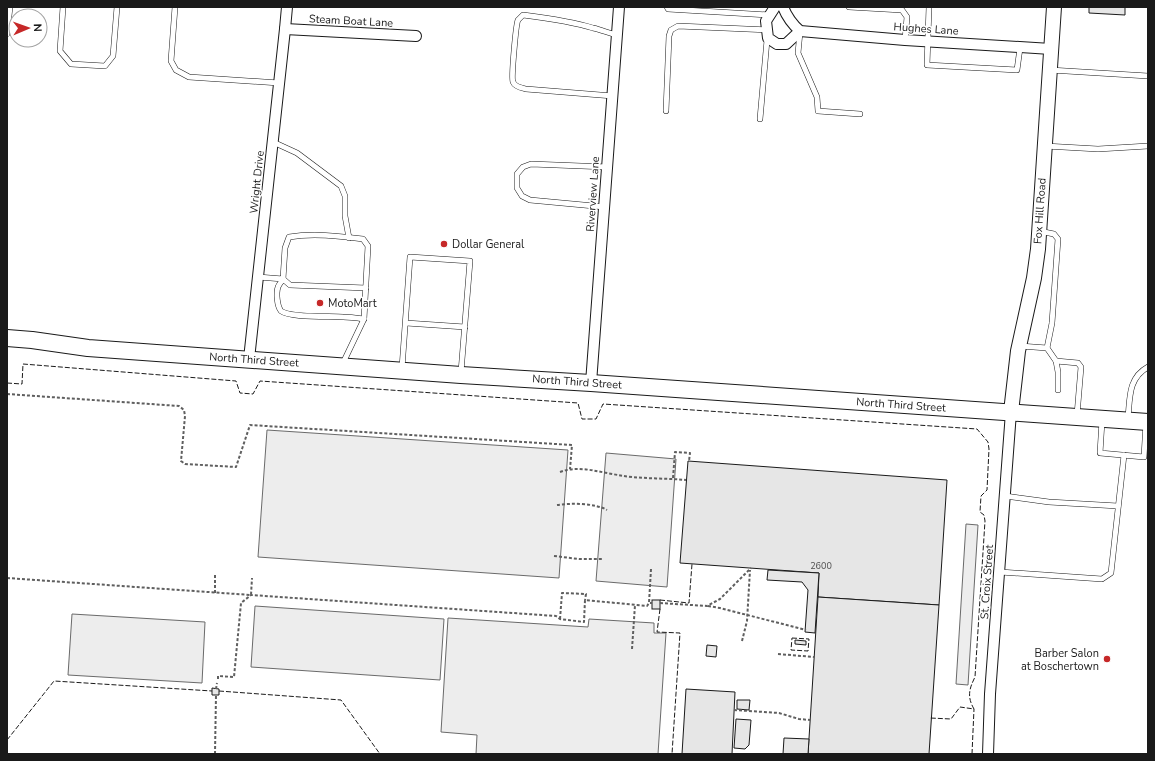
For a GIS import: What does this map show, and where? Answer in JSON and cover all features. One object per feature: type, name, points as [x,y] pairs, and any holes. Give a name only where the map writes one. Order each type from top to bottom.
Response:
[{"type":"main road","name":"North Third Street","points":[[7,338],[88,348],[1147,422]]},
{"type":"street","name":"Wright Drive","points":[[249,359],[285,29],[286,7]]},
{"type":"street","name":"Riverview Lane","points":[[591,383],[619,7]]},
{"type":"street","points":[[772,11],[766,21],[768,38],[777,44],[786,44],[800,31],[787,16],[783,7]]},
{"type":"street","name":"Fox Hill Road","points":[[1012,412],[1019,346],[1034,278],[1039,231],[1054,7]]},
{"type":"street","name":"Steam Boat Lane","points":[[285,29],[416,36]]},
{"type":"street","name":"Hughes Lane","points":[[800,31],[905,40],[1051,49]]},
{"type":"street","name":"St. Croix Street","points":[[988,754],[990,694],[1012,412]]},
{"type":"lane","points":[[7,34],[10,7]]},
{"type":"lane","points":[[63,7],[60,51],[71,64],[105,66],[113,56],[117,7]]},
{"type":"lane","points":[[175,7],[171,61],[176,70],[189,77],[279,83]]},
{"type":"lane","points":[[667,7],[668,9],[772,11]]},
{"type":"lane","points":[[849,7],[902,10],[907,17],[905,40]]},
{"type":"lane","points":[[929,7],[927,65],[1017,70],[1020,48]]},
{"type":"lane","points":[[613,96],[526,89],[516,86],[513,82],[513,70],[518,19],[523,16],[549,18],[594,28],[607,33],[617,34]]},
{"type":"lane","points":[[666,112],[669,36],[671,30],[678,26],[767,30],[768,40],[760,119]]},
{"type":"lane","points":[[800,31],[798,53],[817,96],[818,111],[860,114]]},
{"type":"lane","points":[[1049,70],[1148,76]]},
{"type":"lane","points":[[273,142],[297,153],[341,186],[345,196],[345,216],[349,238]]},
{"type":"lane","points":[[1044,146],[1098,149],[1148,146]]},
{"type":"lane","points":[[605,207],[530,200],[522,196],[517,188],[518,174],[523,167],[531,164],[607,167]]},
{"type":"lane","points":[[1039,231],[1054,234],[1058,239],[1050,337],[1047,348],[1056,361],[1058,372],[1058,390]]},
{"type":"lane","points":[[341,366],[364,320],[368,246],[362,239],[301,235],[289,237],[285,248],[283,279],[278,286],[278,305],[281,310],[286,313],[364,320]]},
{"type":"lane","points":[[402,371],[410,257],[470,262],[461,375]]},
{"type":"lane","points":[[258,277],[283,279],[290,285],[366,288]]},
{"type":"lane","points":[[406,323],[465,327]]},
{"type":"lane","points":[[1019,346],[1047,348]]},
{"type":"lane","points":[[1056,361],[1078,363],[1081,367],[1077,417]]},
{"type":"lane","points":[[1127,421],[1133,382],[1142,370],[1148,367]]},
{"type":"lane","points":[[1103,419],[1100,453],[1144,457],[1147,422]]},
{"type":"lane","points":[[1000,572],[1102,579],[1111,573],[1124,455]]},
{"type":"lane","points":[[1005,496],[1049,502],[1118,506]]},
{"type":"path","points":[[7,394],[179,406],[184,410],[181,461],[185,464],[236,467],[250,424],[572,445],[570,469]]},
{"type":"path","points":[[674,478],[675,452],[690,453],[689,461]]},
{"type":"path","points":[[560,472],[570,469],[603,471],[618,475],[686,480]]},
{"type":"path","points":[[557,505],[566,504],[600,506],[607,510]]},
{"type":"path","points":[[554,556],[579,559],[603,559]]},
{"type":"path","points":[[706,606],[720,599],[751,568],[747,615],[742,641]]},
{"type":"path","points":[[585,600],[647,606],[651,603],[651,569]]},
{"type":"path","points":[[215,575],[215,592]]},
{"type":"path","points":[[7,578],[556,616],[560,619],[584,622],[586,594],[562,593],[560,619]]},
{"type":"path","points":[[218,679],[218,676],[234,678],[241,603],[250,595],[252,578]]},
{"type":"path","points":[[660,603],[720,608],[806,630]]},
{"type":"path","points":[[632,649],[635,605]]},
{"type":"path","points":[[778,654],[814,657]]},
{"type":"path","points":[[216,689],[217,683]]},
{"type":"path","points":[[215,754],[216,695]]},
{"type":"path","points":[[734,710],[779,713],[799,720],[810,720]]},
{"type":"shaded area","points":[[267,430],[568,450],[559,578],[258,557]]},
{"type":"shaded area","points":[[606,453],[676,459],[667,587],[596,581]]},
{"type":"shaded area","points":[[966,524],[978,525],[968,685],[956,684]]},
{"type":"shaded area","points":[[255,606],[444,619],[440,680],[251,667]]},
{"type":"shaded area","points":[[72,614],[205,622],[202,683],[68,675]]},
{"type":"shaded area","points":[[448,618],[588,627],[589,619],[654,623],[654,633],[666,633],[658,754],[476,754],[477,735],[441,732]]},
{"type":"building","points":[[1089,7],[1125,7],[1125,15],[1089,13]]},
{"type":"building","points":[[688,461],[947,480],[939,605],[818,597],[819,573],[680,563]]},
{"type":"building","points":[[768,570],[819,573],[815,633],[805,632],[808,590],[802,582],[767,580]]},
{"type":"building","points":[[818,597],[939,605],[929,754],[808,754]]},
{"type":"building","points":[[652,600],[660,600],[660,609],[652,609]]},
{"type":"building","points":[[795,640],[806,641],[806,645],[795,644]]},
{"type":"building","points":[[707,645],[717,646],[716,657],[706,656]]},
{"type":"building","points":[[212,688],[219,689],[219,695],[212,695]]},
{"type":"building","points":[[686,689],[735,692],[732,754],[682,754]]},
{"type":"building","points":[[737,700],[750,700],[749,710],[737,709]]},
{"type":"building","points":[[736,719],[751,720],[749,745],[745,749],[734,748]]},
{"type":"building","points":[[784,738],[809,739],[808,754],[783,754]]},
{"type":"fence","points":[[7,383],[22,384],[23,364],[236,381],[240,393],[253,394],[260,381],[578,403],[582,419],[596,419],[603,404],[977,429],[988,442],[989,449],[987,490],[981,496],[980,512],[984,515],[985,521],[975,677],[971,685],[970,693],[970,701],[974,709],[960,707],[951,719],[930,718]]},
{"type":"fence","points":[[660,600],[689,603],[692,564]]},
{"type":"fence","points":[[660,609],[657,632],[680,633],[672,754]]},
{"type":"fence","points":[[792,638],[809,639],[808,651],[791,650],[792,638]]},
{"type":"fence","points":[[7,740],[54,681],[212,691]]},
{"type":"fence","points":[[219,691],[341,700],[380,754]]},
{"type":"fence","points":[[972,754],[974,709]]},
{"type":"place","name":"Dollar General","points":[[444,244]]},
{"type":"place","name":"MotoMart","points":[[320,303]]},
{"type":"place","name":"Barber Salon at Boschertown","points":[[1107,659]]}]
